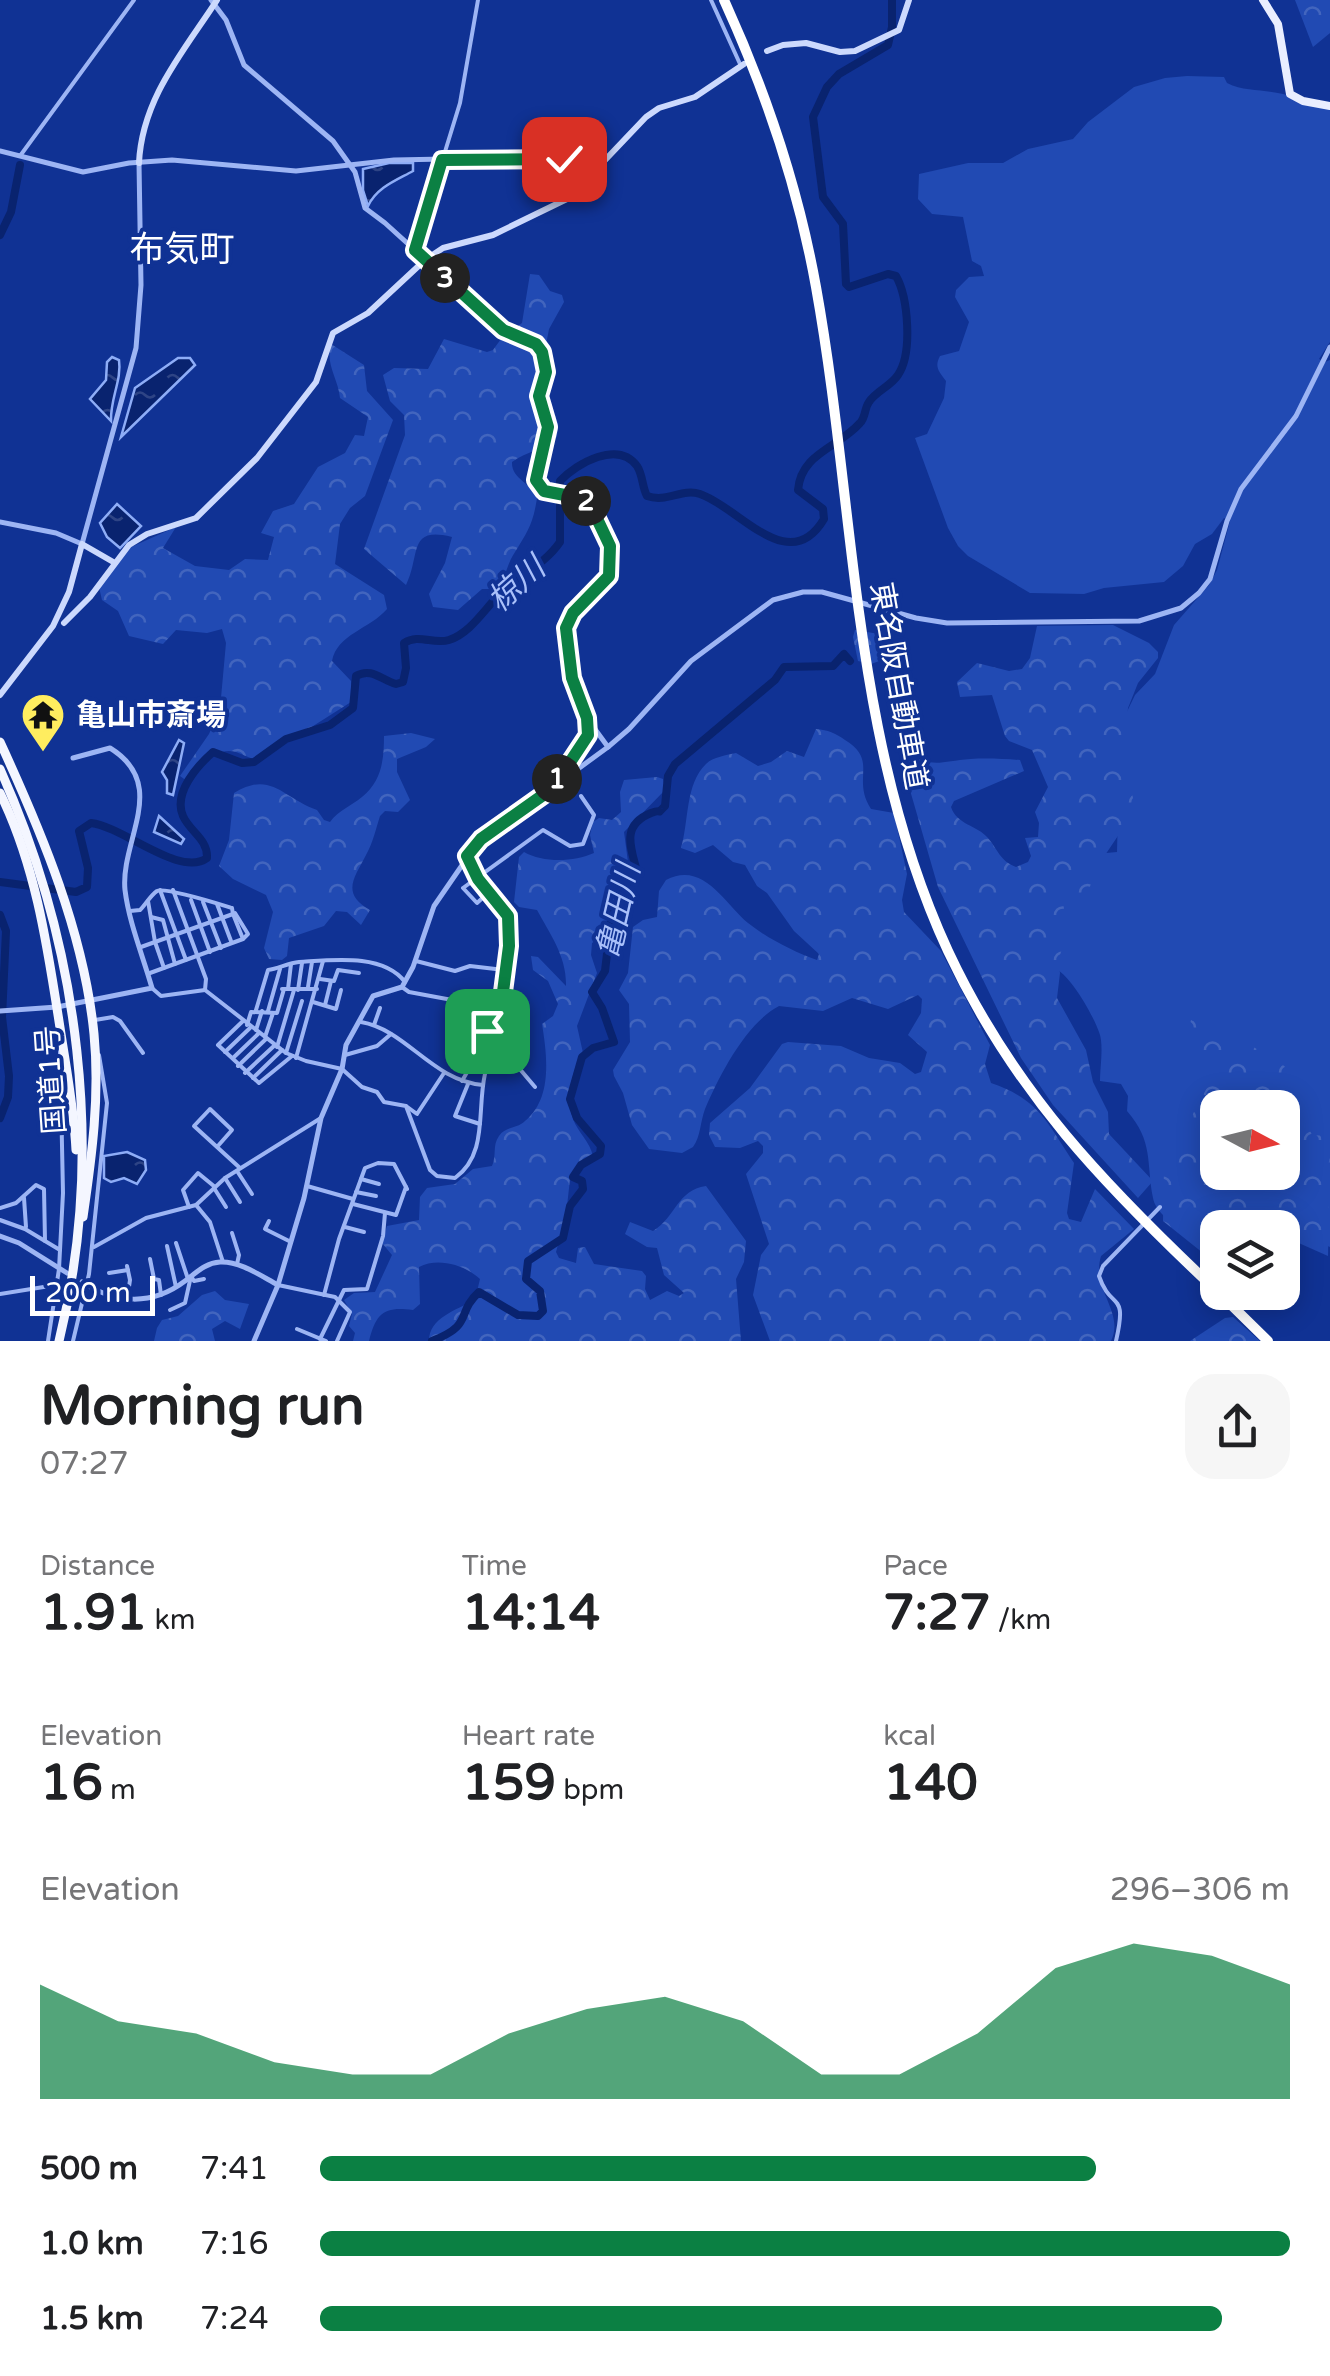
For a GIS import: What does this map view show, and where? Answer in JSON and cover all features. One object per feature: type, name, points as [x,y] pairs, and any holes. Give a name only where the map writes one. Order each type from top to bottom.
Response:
[{"type":"highway","name":"東名阪自動車道","points":[[728,0],[795,190],[815,282],[838,415],[863,644],[884,762],[916,873],[949,952],[996,1039],[1044,1112],[1098,1176],[1200,1275]]},
{"type":"highway","name":"東名阪自動車道","points":[[844,464],[890,760],[922,870],[954,949],[1002,1037],[1059,1120],[1129,1199],[1200,1267]]},
{"type":"highway","points":[[0,742],[66,912],[90,1002],[96,1095],[92,1155],[76,1269],[69,1292]]},
{"type":"highway","name":"国道1号","points":[[0,768],[21,821],[72,1013],[81,1106],[77,1229],[59,1341]]},
{"type":"highway","name":"国道1号","points":[[0,777],[21,821]]},
{"type":"highway","points":[[0,792],[22,834]]},
{"type":"highway","points":[[49,927],[74,1112],[77,1229]]},
{"type":"highway","name":"東名阪自動車道","points":[[1236,1310],[1268,1341]]},
{"type":"highway","points":[[1245,1310],[1277,1341]]},
{"type":"main road","points":[[767,51],[806,43],[846,53],[883,40],[901,28],[909,0]]},
{"type":"main road","points":[[1263,0],[1278,24],[1290,94],[1330,106]]},
{"type":"main road","points":[[140,163],[152,102],[214,2]]},
{"type":"main road","points":[[64,623],[90,598],[138,538],[191,520],[209,507],[268,445],[314,386],[331,336],[377,306],[426,260],[453,244],[493,235],[569,198],[646,117],[658,108],[695,97],[742,65]]},
{"type":"main road","points":[[0,696],[4,683],[44,642],[59,616],[82,544],[115,562]]},
{"type":"street","points":[[20,156],[134,0]]},
{"type":"street","points":[[415,250],[460,103],[478,0]]},
{"type":"street","points":[[711,0],[742,65]]},
{"type":"street","points":[[214,2],[226,20],[244,65],[333,141],[352,165],[365,208],[503,330],[536,344],[542,352],[546,372],[539,396],[548,427],[535,477],[541,488],[590,504],[611,553],[609,576],[573,613],[566,628],[572,678],[587,718],[608,747]]},
{"type":"street","points":[[0,151],[83,172],[172,160],[296,171],[394,160],[555,157],[598,170]]},
{"type":"street","points":[[0,522],[56,533],[82,544],[136,348],[141,286],[140,163]]},
{"type":"street","points":[[254,1341],[278,1285],[322,1118],[358,1022],[373,996],[404,984],[434,906],[481,839],[608,747],[691,661],[773,600],[814,592],[916,618],[960,623],[1139,621],[1181,608],[1210,579],[1227,521],[1241,490],[1291,424],[1330,347]]},
{"type":"street","points":[[553,788],[564,766],[586,739],[587,718]]},
{"type":"street","points":[[73,758],[107,747],[120,754],[140,789],[125,890],[152,988],[161,996],[204,990],[284,1051],[342,1068],[362,1087],[377,1092],[384,1102],[406,1106],[417,1114],[444,1073]]},
{"type":"street","points":[[488,892],[477,903],[463,888],[542,830],[569,845],[583,844],[594,815],[581,796]]},
{"type":"street","points":[[467,856],[508,916],[509,946],[501,1007],[487,1031]]},
{"type":"street","points":[[130,911],[140,910],[160,890],[173,890],[232,908],[248,934],[232,944],[148,974]]},
{"type":"street","points":[[160,890],[186,960]]},
{"type":"street","points":[[173,890],[206,978],[204,990]]},
{"type":"street","points":[[190,898],[210,952]]},
{"type":"street","points":[[148,901],[164,968]]},
{"type":"street","points":[[204,902],[221,948]]},
{"type":"street","points":[[217,904],[232,944]]},
{"type":"street","points":[[140,947],[234,913]]},
{"type":"street","points":[[151,917],[163,920],[175,964]]},
{"type":"street","points":[[253,1079],[302,1034],[323,960]]},
{"type":"street","points":[[238,1066],[266,1039],[268,970],[323,960],[395,969],[409,992],[460,1000],[535,1086]]},
{"type":"street","points":[[415,961],[457,971],[472,966],[504,970]]},
{"type":"street","points":[[307,988],[312,962]]},
{"type":"street","points":[[284,1051],[291,991],[302,963]]},
{"type":"street","points":[[225,1052],[251,1028],[251,1012],[277,1013],[291,991],[291,964]]},
{"type":"street","points":[[231,1060],[265,1011],[280,968]]},
{"type":"street","points":[[324,1006],[336,970],[359,973]]},
{"type":"street","points":[[320,979],[332,980]]},
{"type":"street","points":[[0,1011],[57,1007],[152,988]]},
{"type":"street","points":[[275,988],[317,988]]},
{"type":"street","points":[[291,991],[302,1001],[336,1010],[340,990]]},
{"type":"street","points":[[251,1028],[218,1045],[261,1085],[284,1051],[302,1001]]},
{"type":"street","points":[[374,1025],[380,1008]]},
{"type":"street","points":[[92,1020],[114,1017],[143,1053]]},
{"type":"street","points":[[285,1022],[302,1034]]},
{"type":"street","points":[[358,1022],[391,1034],[444,1073],[482,1085]]},
{"type":"street","points":[[344,1055],[377,1046],[391,1034]]},
{"type":"street","points":[[73,1341],[91,1247],[107,1097],[94,1035]]},
{"type":"street","points":[[48,1341],[60,1250],[61,1036]]},
{"type":"street","points":[[462,1080],[477,1055],[494,1039]]},
{"type":"street","points":[[406,1106],[430,1170],[444,1178],[455,1178],[471,1162],[480,1124],[482,1085],[490,1056],[499,1046]]},
{"type":"street","points":[[246,1072],[284,1051]]},
{"type":"street","points":[[468,1083],[455,1116],[480,1124]]},
{"type":"street","points":[[217,1147],[232,1130],[210,1109],[194,1126],[238,1170],[252,1194]]},
{"type":"street","points":[[91,1247],[146,1218],[192,1206],[225,1178],[322,1118]]},
{"type":"street","points":[[63,1154],[72,1154]]},
{"type":"street","points":[[307,1186],[352,1202],[385,1213],[396,1215],[407,1188],[392,1164],[367,1166],[360,1179],[352,1202],[345,1228],[338,1238],[324,1296]]},
{"type":"street","points":[[223,1262],[210,1222],[192,1206],[183,1190],[198,1172],[215,1188],[226,1207]]},
{"type":"street","points":[[225,1178],[240,1202]]},
{"type":"street","points":[[360,1179],[379,1184]]},
{"type":"street","points":[[0,1208],[24,1198],[36,1185],[44,1189],[46,1242]]},
{"type":"street","points":[[356,1192],[376,1196]]},
{"type":"street","points":[[24,1198],[25,1229]]},
{"type":"street","points":[[1116,1341],[1120,1305],[1099,1276],[1103,1266],[1160,1208]]},
{"type":"street","points":[[297,1329],[323,1340],[344,1290],[356,1292],[367,1288],[383,1236],[385,1213]]},
{"type":"street","points":[[0,1220],[25,1229],[60,1250]]},
{"type":"street","points":[[269,1220],[265,1230],[292,1242]]},
{"type":"street","points":[[345,1228],[364,1232]]},
{"type":"street","points":[[232,1233],[239,1255],[237,1264]]},
{"type":"street","points":[[0,1236],[67,1273]]},
{"type":"street","points":[[176,1243],[195,1289]]},
{"type":"street","points":[[167,1246],[176,1288]]},
{"type":"street","points":[[150,1259],[161,1295]]},
{"type":"street","points":[[84,1284],[127,1300],[161,1295],[191,1279],[202,1268],[223,1262],[237,1264],[278,1285],[339,1300],[350,1312],[336,1341]]},
{"type":"street","points":[[109,1274],[128,1268],[127,1300]]},
{"type":"street","points":[[191,1279],[204,1279]]},
{"type":"street","points":[[170,1310],[185,1303],[191,1279]]},
{"type":"street","points":[[0,1294],[56,1285]]},
{"type":"street","points":[[185,1303],[192,1308]]},
{"type":"street","points":[[178,1307],[179,1314]]},
{"type":"green space","points":[[1295,0],[1330,0],[1330,33],[1313,47]]},
{"type":"green space","points":[[1224,77],[1234,86],[1276,92],[1330,108],[1330,342],[1319,359],[1330,360],[1330,1247],[1300,1235],[1300,1210],[1200,1210],[1200,1231],[1184,1234],[1166,1218],[1155,1203],[1148,1153],[1136,1122],[1127,1111],[1128,1096],[1121,1084],[1100,1081],[1101,1043],[1096,1025],[1073,986],[1053,968],[1061,904],[1106,853],[1117,852],[1120,726],[1135,695],[1155,674],[1174,625],[1209,585],[1230,521],[1224,518],[1212,534],[1195,544],[1183,566],[1164,582],[1084,594],[1030,593],[958,546],[915,438],[927,434],[944,398],[946,381],[939,372],[938,360],[959,351],[969,322],[955,297],[956,290],[969,277],[984,276],[981,266],[972,261],[963,217],[932,214],[918,199],[919,174],[968,163],[1003,163],[1028,149],[1073,139],[1088,122],[1134,87],[1165,78]]},
{"type":"green space","points":[[530,274],[539,275],[550,291],[562,295],[564,302],[549,329],[543,360],[546,386],[558,424],[557,437],[512,462],[515,473],[537,498],[529,527],[499,584],[494,589],[482,589],[458,610],[433,607],[429,594],[445,563],[452,537],[422,539],[406,585],[364,549],[405,435],[404,415],[390,401],[383,375],[394,368],[428,369],[444,339],[487,352],[493,350],[522,323]]},
{"type":"green space","points":[[331,344],[364,365],[367,391],[393,420],[365,496],[350,508],[340,524],[335,564],[384,595],[387,609],[347,638],[335,652],[332,661],[351,681],[351,702],[261,759],[221,752],[202,764],[187,781],[180,776],[209,734],[220,709],[226,643],[222,629],[207,633],[176,630],[163,644],[129,636],[118,611],[102,600],[99,587],[129,548],[176,527],[163,548],[195,566],[229,570],[245,559],[268,560],[274,537],[261,533],[273,511],[294,504],[318,467],[345,453],[355,435],[364,436],[368,417],[340,398],[331,365]]},
{"type":"green space","points":[[1113,625],[1149,643],[1158,652],[1158,658],[1138,683],[1128,708],[1124,753],[1133,798],[1130,818],[1097,867],[1088,892],[1064,905],[1068,931],[1058,961],[1057,998],[1086,1050],[1093,1082],[1108,1112],[1109,1134],[1153,1181],[1138,1198],[1053,1105],[1021,1058],[938,887],[901,759],[904,750],[930,762],[1020,760],[1024,771],[954,801],[951,807],[958,818],[988,838],[1006,862],[1016,867],[1028,862],[1031,856],[1025,838],[1038,837],[1035,812],[1048,787],[1032,750],[1005,736],[992,695],[960,697],[957,682],[977,663],[1009,671],[1022,669],[1030,658],[1037,626]]},
{"type":"green space","points":[[855,630],[885,635],[888,648],[882,660],[871,664],[858,661]]},
{"type":"green space","points":[[816,729],[835,734],[855,748],[861,755],[863,788],[871,809],[894,813],[907,874],[904,912],[941,951],[990,1045],[985,1064],[991,1083],[1032,1105],[1074,1163],[1069,1219],[1081,1222],[1095,1189],[1134,1229],[1101,1256],[1100,1280],[1114,1320],[1111,1341],[770,1341],[753,1295],[761,1255],[769,1244],[746,1174],[763,1153],[763,1146],[758,1141],[740,1148],[715,1147],[709,1135],[710,1123],[750,1088],[782,1044],[788,1042],[841,1046],[869,1058],[900,1063],[915,1074],[921,1072],[927,1052],[908,1035],[921,1013],[922,999],[918,995],[888,1009],[852,998],[823,1011],[779,1006],[755,1025],[735,1052],[705,1109],[693,1147],[682,1153],[649,1149],[632,1125],[613,1070],[630,1042],[629,1004],[619,990],[628,973],[633,927],[657,917],[659,891],[666,880],[679,875],[702,880],[756,929],[817,960],[819,954],[794,931],[745,865],[733,862],[713,845],[695,853],[681,848],[694,782],[706,764],[736,753],[758,766],[787,751],[804,757]]},
{"type":"green space","points":[[411,733],[435,739],[397,759],[397,772],[410,800],[398,812],[385,811],[380,816],[355,878],[355,897],[370,910],[361,925],[347,912],[336,911],[324,926],[289,938],[287,956],[282,960],[269,959],[264,948],[273,912],[266,895],[233,879],[219,866],[229,840],[234,793],[258,784],[268,785],[317,810],[330,822],[374,784],[382,761],[384,736]]},
{"type":"green space","points":[[663,779],[665,790],[624,832],[629,870],[609,912],[607,932],[592,943],[597,973],[577,1026],[583,1053],[573,1077],[570,1103],[573,1119],[593,1157],[570,1179],[556,1252],[559,1258],[576,1263],[578,1248],[585,1247],[594,1264],[642,1271],[650,1300],[667,1291],[679,1296],[684,1293],[664,1275],[657,1248],[647,1247],[625,1234],[630,1222],[653,1231],[683,1198],[706,1186],[746,1241],[744,1262],[736,1279],[741,1341],[429,1341],[439,1321],[475,1300],[480,1279],[459,1266],[434,1263],[419,1267],[420,1304],[413,1310],[388,1311],[378,1318],[369,1341],[353,1341],[355,1333],[349,1326],[352,1314],[344,1300],[354,1293],[375,1292],[392,1255],[382,1243],[387,1226],[419,1220],[420,1197],[427,1188],[455,1184],[473,1169],[492,1166],[499,1136],[525,1121],[540,1100],[546,1076],[542,1024],[553,1016],[558,1004],[548,981],[533,970],[531,956],[538,957],[566,986],[566,975],[557,946],[537,910],[519,907],[514,902],[519,857],[524,852],[549,860],[568,860],[594,853],[590,835],[593,822],[599,818],[612,820],[621,812],[624,780]]},
{"type":"green space","points":[[1191,1020],[1271,1055],[1303,1082],[1300,1092],[1206,1090],[1217,1069],[1183,1054]]},
{"type":"green space","points":[[1200,1101],[1200,1190],[1300,1190],[1300,1109],[1312,1135],[1327,1136],[1330,1146],[1328,1256],[1300,1244],[1300,1210],[1200,1210],[1200,1251],[1163,1221],[1164,1168]]},
{"type":"green space","points":[[215,1291],[225,1300],[249,1304],[240,1329],[225,1321],[212,1329],[215,1341],[154,1341],[162,1320],[178,1316],[202,1295]]},
{"type":"green space","points":[[1233,1317],[1260,1341],[1190,1341],[1225,1318]]},
{"type":"water","points":[[413,163],[413,171],[382,189],[368,206],[363,169]]},
{"type":"water","points":[[112,357],[119,360],[119,367],[111,421],[90,399],[106,380],[107,362]]},
{"type":"water","points":[[178,358],[190,358],[195,365],[121,437],[135,388]]},
{"type":"water","points":[[117,504],[141,526],[120,548],[107,537],[100,523]]},
{"type":"water","points":[[179,740],[184,743],[173,795],[167,793],[167,780],[162,772]]},
{"type":"water","points":[[159,816],[184,839],[181,844],[154,832]]},
{"type":"water","points":[[127,1152],[145,1160],[146,1170],[137,1184],[124,1178],[111,1182],[104,1178],[104,1156]]},
{"type":"waterway","name":"椋川","points":[[0,882],[76,892],[87,887],[88,868],[79,831],[91,823],[182,862],[207,858],[205,846],[186,822],[181,807],[188,781],[207,758],[213,752],[242,763],[254,762],[286,739],[330,725],[353,708],[356,676],[361,674],[372,674],[396,684],[403,682],[404,643],[457,637],[501,593],[554,550],[560,542],[560,481],[587,461],[609,455],[629,458],[637,466],[647,496],[700,494],[780,540],[795,542],[810,535],[824,519],[823,509],[798,490],[806,467],[860,423],[872,398],[898,375],[906,353],[906,311],[896,276],[888,274],[849,287],[846,284],[843,224],[823,197],[813,117],[827,87],[839,74],[888,45],[892,0]]},
{"type":"waterway","points":[[0,235],[11,212],[20,165]]},
{"type":"waterway","name":"亀田川","points":[[432,1341],[459,1324],[479,1292],[518,1315],[538,1316],[543,1311],[540,1291],[526,1279],[528,1261],[563,1238],[570,1206],[583,1189],[582,1181],[573,1177],[581,1165],[600,1154],[601,1146],[577,1118],[570,1099],[582,1057],[593,1048],[614,1042],[592,992],[605,971],[612,911],[636,868],[630,836],[636,823],[665,806],[668,776],[675,764],[775,680],[784,667],[833,666],[844,654],[850,661]]},
{"type":"waterway","name":"椋川","points":[[0,915],[6,931],[2,1017],[9,1076],[8,1097],[0,1118]]},
{"type":"place","name":"亀山市斎場","points":[[43,753]]},
{"type":"district","name":"布気町","points":[[182,249]]},
{"type":"route","points":[[487,1031],[501,1007],[509,946],[508,916],[478,879],[467,856],[481,839],[553,788],[588,735],[587,718],[572,678],[566,628],[586,597],[609,576],[611,553],[590,504],[580,498],[544,491],[536,480],[548,427],[539,396],[546,372],[542,352],[536,344],[503,330],[415,250],[442,160],[564,159]]}]
